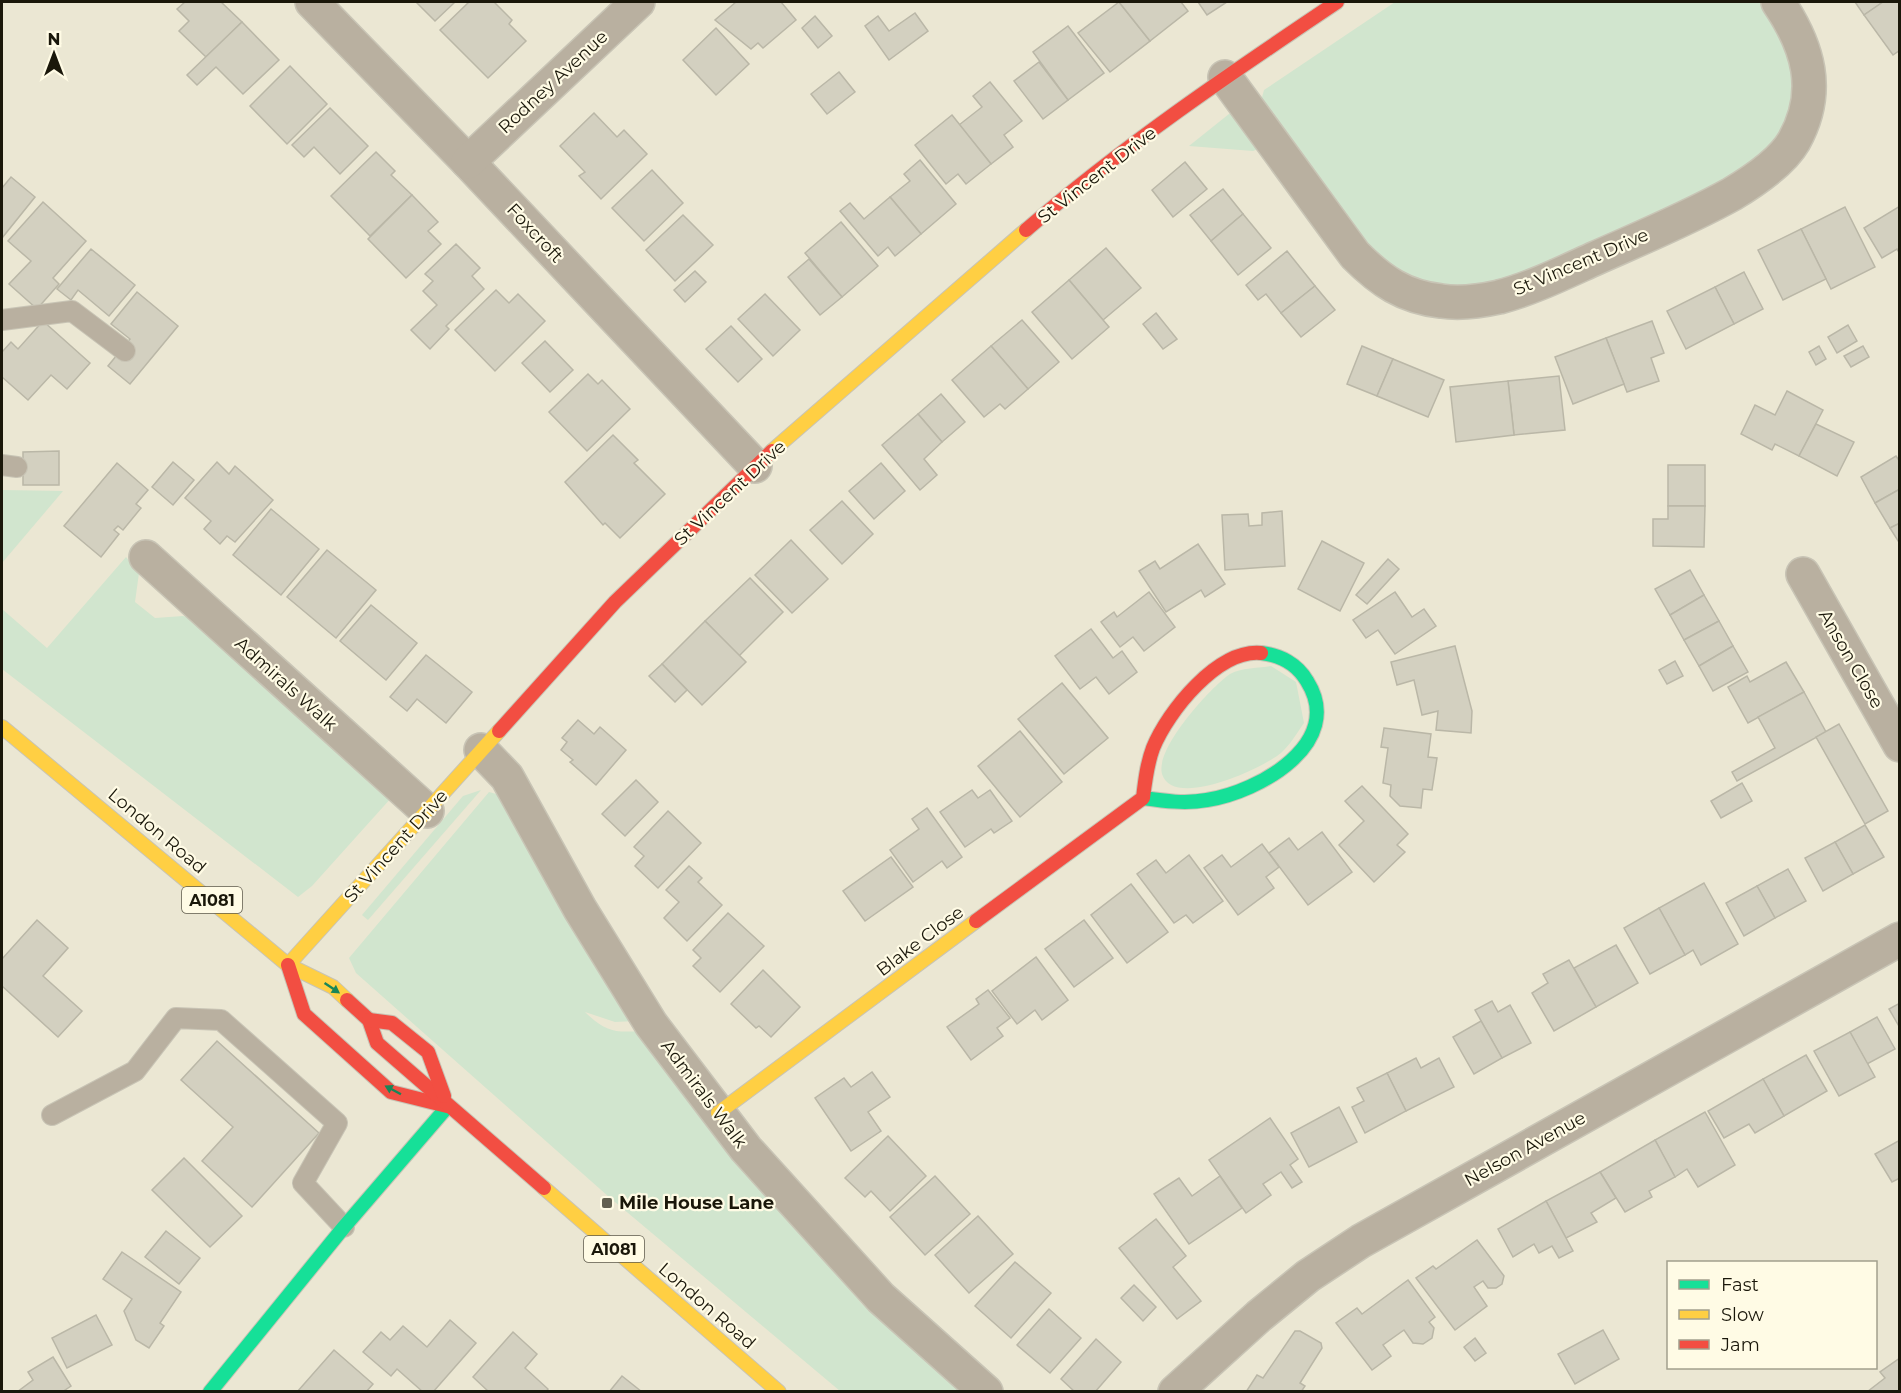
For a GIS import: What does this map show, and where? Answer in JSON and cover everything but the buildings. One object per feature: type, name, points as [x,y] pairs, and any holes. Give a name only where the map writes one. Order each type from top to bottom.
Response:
[{"type":"street","name":"Foxcroft","points":[[312,2],[468,162],[755,466]]},
{"type":"street","name":"Rodney Avenue","points":[[468,162],[638,2]]},
{"type":"street","name":"St Vincent Drive","points":[[288,965],[615,602],[755,466],[1054,206],[1225,77],[1337,2]]},
{"type":"street","name":"St Vincent Drive","points":[[1225,77],[1355,255],[1379,280],[1411,295],[1441,301],[1470,302],[1500,296],[1544,281],[1732,194],[1768,168],[1793,144],[1804,119],[1809,91],[1808,64],[1797,29],[1778,2]]},
{"type":"street","name":"Admirals Walk","points":[[146,557],[427,811]]},
{"type":"street","name":"Anson Close","points":[[1803,574],[1899,745]]},
{"type":"street","points":[[1257,652],[1278,656],[1296,666],[1310,683],[1316,698],[1315,726],[1309,741],[1291,761],[1239,791],[1211,800],[1175,802],[1143,798],[1144,773],[1163,724],[1187,695],[1214,670],[1235,658],[1257,652]]},
{"type":"street","name":"London Road","points":[[2,727],[135,835],[288,965],[333,987],[369,1020],[377,1043],[414,1072],[448,1106],[779,1392]]},
{"type":"street","name":"Admirals Walk","points":[[481,750],[507,777],[580,909],[651,1024],[746,1149],[881,1298],[987,1392]]},
{"type":"street","name":"Blake Close","points":[[718,1113],[1143,798]]},
{"type":"street","name":"Nelson Avenue","points":[[1175,1392],[1259,1316],[1308,1276],[1361,1241],[1899,939]]},
{"type":"street","name":"London Road","points":[[288,965],[304,1014],[391,1092],[448,1106]]},
{"type":"street","name":"London Road","points":[[369,1020],[392,1023],[428,1052],[448,1106]]},
{"type":"street","points":[[210,1392],[344,1227],[448,1106]]},
{"type":"lane","points":[[2,320],[72,311],[125,351]]},
{"type":"lane","points":[[52,1114],[135,1071],[176,1018],[221,1020],[337,1123],[303,1183],[344,1227]]},
{"type":"green space","points":[[1395,2],[1762,2],[1786,40],[1794,74],[1792,109],[1783,129],[1772,143],[1730,180],[1522,278],[1455,289],[1418,283],[1379,261],[1261,101],[1264,90]]},
{"type":"green space","points":[[1229,114],[1235,114],[1263,147],[1253,151],[1189,146]]},
{"type":"green space","points":[[2,490],[63,491],[2,563]]},
{"type":"green space","points":[[126,557],[139,573],[135,602],[155,618],[183,616],[196,619],[392,797],[312,886],[298,897],[2,669],[2,609],[47,648]]},
{"type":"green space","points":[[1271,666],[1296,682],[1304,723],[1287,746],[1271,760],[1219,783],[1183,788],[1170,784],[1162,774],[1162,763],[1175,734],[1198,704],[1230,674],[1244,669]]},
{"type":"green space","points":[[481,790],[368,920],[362,915],[463,796]]},
{"type":"green space","points":[[489,792],[500,795],[635,1021],[615,1022],[585,1012],[604,1027],[623,1032],[641,1031],[708,1121],[862,1304],[960,1391],[840,1391],[609,1197],[356,973],[349,958]]},
{"type":"traffic: fast","points":[[1143,798],[1191,802],[1228,795],[1250,787],[1272,775],[1291,761],[1306,744],[1315,725],[1316,704],[1307,681],[1287,661],[1261,653]]},
{"type":"traffic: fast","points":[[210,1392],[344,1227],[448,1106]]},
{"type":"traffic: slow","points":[[772,451],[1026,230]]},
{"type":"traffic: slow","points":[[2,727],[288,965],[333,987],[347,1000]]},
{"type":"traffic: slow","points":[[288,965],[499,731]]},
{"type":"traffic: slow","points":[[718,1113],[976,921]]},
{"type":"traffic: slow","points":[[544,1188],[779,1392]]},
{"type":"traffic: jam","points":[[1026,230],[1139,140],[1337,2]]},
{"type":"traffic: jam","points":[[499,731],[615,602],[772,451]]},
{"type":"traffic: jam","points":[[976,921],[1143,798],[1153,748],[1160,733],[1182,701],[1196,685],[1228,661],[1245,654],[1261,653]]},
{"type":"traffic: jam","points":[[288,965],[304,1014],[391,1092],[447,1106]]},
{"type":"traffic: jam","points":[[347,1000],[369,1020],[377,1043],[544,1188]]},
{"type":"traffic: jam","points":[[369,1020],[392,1023],[428,1052],[444,1096]]},
{"type":"place","name":"Mile House Lane","points":[[607,1203]]}]
